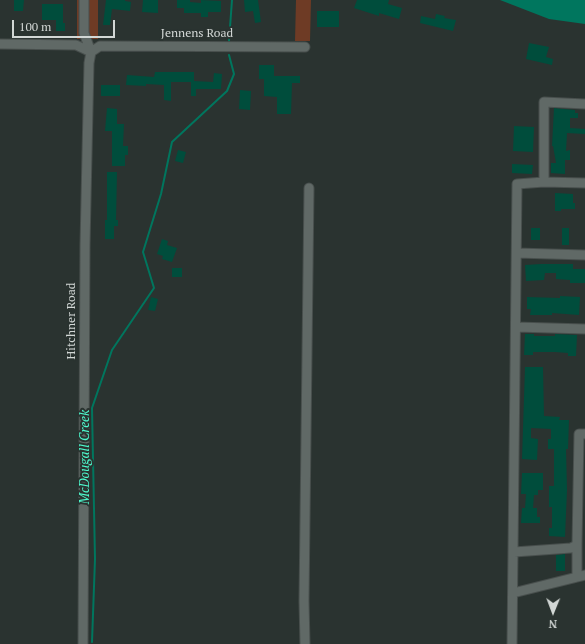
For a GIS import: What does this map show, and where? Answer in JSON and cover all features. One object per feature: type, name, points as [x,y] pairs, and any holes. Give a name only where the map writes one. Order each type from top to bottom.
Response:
[{"type":"street","name":"Hitchner Road","points":[[83,644],[85,238],[89,63],[91,52],[84,33],[84,0]]},
{"type":"street","points":[[0,44],[76,45],[91,52]]},
{"type":"street","name":"Jennens Road","points":[[91,52],[100,46],[305,47]]},
{"type":"street","points":[[544,182],[544,102],[585,104]]},
{"type":"street","points":[[512,644],[518,184],[544,182],[585,184]]},
{"type":"street","points":[[305,644],[304,600],[309,188]]},
{"type":"street","points":[[517,253],[585,255]]},
{"type":"street","points":[[516,327],[585,329]]},
{"type":"street","points":[[513,593],[581,576],[577,545],[578,434],[585,434]]},
{"type":"street","points":[[514,552],[570,548],[577,545]]},
{"type":"shaded area","points":[[77,0],[98,0],[98,39],[77,39]]},
{"type":"shaded area","points":[[296,0],[311,0],[310,41],[295,41]]},
{"type":"shaded area","points":[[500,0],[585,0],[585,24],[549,19]]},
{"type":"building","points":[[14,0],[24,0],[23,11],[14,11]]},
{"type":"building","points":[[106,0],[125,0],[131,2],[130,11],[112,9],[110,25],[103,25]]},
{"type":"building","points":[[143,0],[158,0],[158,13],[142,12]]},
{"type":"building","points":[[177,0],[190,0],[190,2],[201,3],[201,0],[221,1],[221,12],[208,12],[208,17],[201,17],[201,13],[184,13],[184,8],[177,8]]},
{"type":"building","points":[[244,0],[258,0],[261,22],[255,23],[253,11],[245,12]]},
{"type":"building","points":[[357,0],[389,0],[388,4],[402,8],[399,19],[379,13],[379,16],[354,8]]},
{"type":"building","points":[[42,4],[63,4],[63,23],[65,23],[65,31],[56,31],[56,20],[42,20]]},
{"type":"building","points":[[317,11],[339,11],[339,27],[317,27]]},
{"type":"building","points":[[436,14],[445,16],[444,18],[456,20],[453,31],[420,23],[421,16],[435,19]]},
{"type":"building","points":[[529,43],[549,47],[546,57],[553,59],[552,65],[526,59]]},
{"type":"building","points":[[259,65],[274,65],[274,76],[300,76],[300,83],[292,83],[291,114],[277,114],[277,97],[264,96],[264,79],[259,79]]},
{"type":"building","points":[[155,72],[194,72],[194,81],[213,82],[214,73],[222,74],[221,89],[196,89],[196,96],[191,96],[191,82],[171,82],[171,101],[164,100],[164,85],[126,85],[127,75],[154,77]]},
{"type":"building","points":[[101,85],[120,85],[120,96],[101,96]]},
{"type":"building","points":[[240,90],[251,91],[250,110],[239,109]]},
{"type":"building","points":[[107,108],[117,109],[117,124],[124,124],[123,146],[128,146],[128,155],[125,155],[125,166],[112,166],[112,131],[105,131]]},
{"type":"building","points":[[554,108],[575,110],[575,113],[578,113],[578,118],[570,118],[570,128],[585,129],[585,134],[567,133],[566,151],[570,150],[570,160],[565,160],[565,174],[551,173],[551,163],[556,163],[552,146]]},
{"type":"building","points":[[514,126],[534,127],[533,152],[513,151]]},
{"type":"building","points":[[178,150],[186,152],[183,163],[175,161]]},
{"type":"building","points":[[512,164],[533,165],[532,174],[512,173]]},
{"type":"building","points":[[107,172],[117,172],[116,220],[118,220],[118,226],[114,226],[114,239],[105,239],[105,220],[107,220]]},
{"type":"building","points":[[555,193],[573,194],[575,209],[561,209],[561,211],[555,211]]},
{"type":"building","points":[[531,228],[540,228],[540,240],[531,240]]},
{"type":"building","points":[[562,228],[569,228],[569,245],[562,245]]},
{"type":"building","points":[[162,239],[168,241],[167,245],[177,248],[172,262],[162,259],[163,256],[157,254]]},
{"type":"building","points":[[573,264],[573,269],[585,269],[585,283],[570,283],[570,280],[556,279],[556,273],[545,273],[544,280],[526,281],[525,265]]},
{"type":"building","points":[[172,268],[182,268],[182,277],[172,277]]},
{"type":"building","points":[[560,296],[580,297],[579,315],[552,313],[552,315],[530,315],[531,309],[527,309],[527,297],[560,298]]},
{"type":"building","points":[[151,297],[158,299],[155,311],[148,310]]},
{"type":"building","points":[[525,334],[534,334],[534,336],[555,336],[555,334],[577,335],[576,356],[568,356],[568,353],[555,352],[533,352],[533,355],[524,355]]},
{"type":"building","points":[[525,367],[543,367],[544,416],[560,417],[559,420],[569,420],[568,449],[566,449],[567,490],[565,537],[549,536],[549,528],[552,528],[552,507],[549,507],[549,486],[554,486],[554,449],[548,449],[548,439],[551,439],[551,429],[531,428],[531,438],[538,439],[537,460],[522,459]]},
{"type":"building","points":[[522,473],[543,473],[543,490],[538,490],[538,495],[534,495],[533,508],[537,508],[537,517],[540,517],[540,523],[521,523],[522,508],[525,508],[526,494],[521,494]]},
{"type":"building","points":[[565,554],[565,571],[556,571],[556,555]]},
{"type":"waterway","name":"McDougall Creek","points":[[229,41],[232,0]]},
{"type":"waterway","name":"McDougall Creek","points":[[92,642],[95,559],[92,408],[112,350],[154,288],[143,252],[161,194],[172,142],[227,91],[234,74],[229,55]]}]
